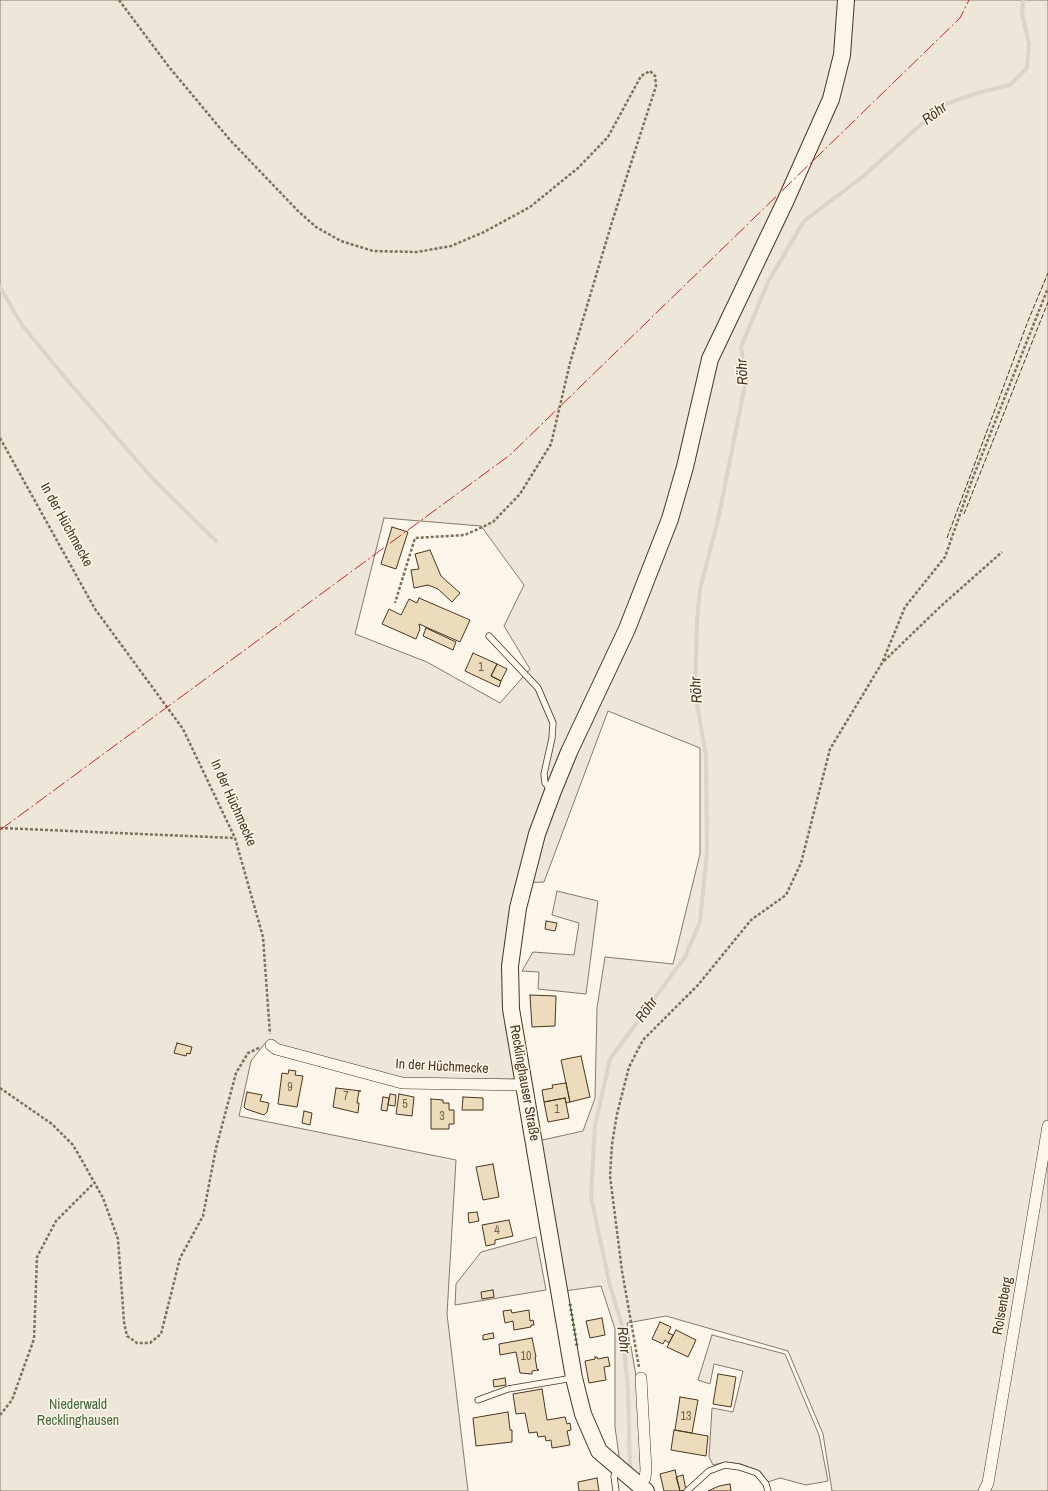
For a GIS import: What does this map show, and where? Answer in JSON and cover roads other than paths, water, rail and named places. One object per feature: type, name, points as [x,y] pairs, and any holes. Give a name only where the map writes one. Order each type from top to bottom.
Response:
[{"type":"main road","name":"Recklinghauser Straße","points":[[641,1487],[599,1451],[590,1433],[574,1378],[511,1009],[510,966],[518,908],[537,834],[569,752],[627,629],[670,520],[685,467],[710,359],[785,202],[831,99],[842,55],[846,0]]},
{"type":"street","name":"In der Hüchmecke","points":[[271,1045],[276,1049],[402,1083],[525,1085]]},
{"type":"street","name":"Rolsenberg","points":[[984,1491],[988,1483],[1048,1126]]},
{"type":"street","name":"Recklinghauser Straße","points":[[641,1378],[646,1470],[645,1478],[641,1487]]},
{"type":"lane","points":[[488,636],[538,688],[553,723],[552,738],[544,774],[545,783],[553,791]]},
{"type":"lane","points":[[478,1400],[508,1389],[574,1378]]},
{"type":"lane","points":[[687,1491],[709,1471],[726,1465],[739,1467],[758,1474],[766,1484],[768,1491]]},
{"type":"lane","points":[[616,1491],[614,1476],[620,1469]]},
{"type":"waterway","name":"Röhr","points":[[630,1472],[628,1390],[622,1325],[610,1286],[591,1197],[595,1126],[610,1059],[685,957],[700,922],[707,851],[706,756],[695,692],[697,621],[700,589],[718,520],[746,380],[741,347],[768,282],[804,221],[861,178],[943,105],[977,93],[1010,85],[1027,68],[1029,44],[1022,14],[1023,0]]},
{"type":"waterway","points":[[0,287],[22,325],[62,374],[152,478],[216,541]]},
{"type":"park label","name":"Niederwald Recklinghausen","points":[[78,1414]]}]
